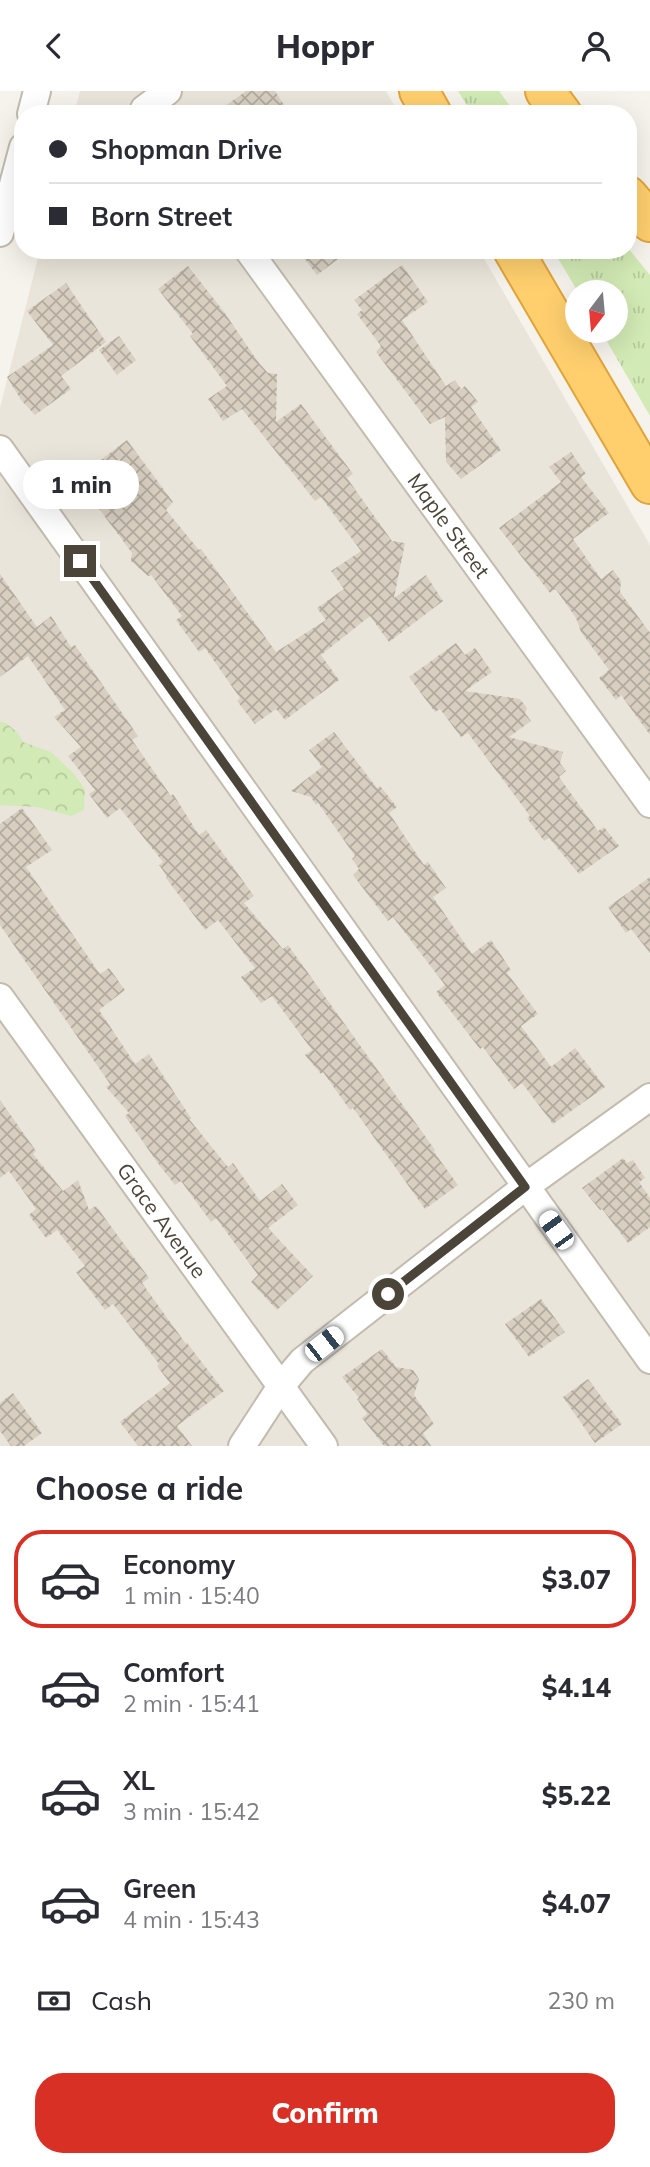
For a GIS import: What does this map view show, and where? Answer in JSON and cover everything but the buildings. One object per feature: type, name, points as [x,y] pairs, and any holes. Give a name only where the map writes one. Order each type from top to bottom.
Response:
[{"type":"highway","points":[[637,207],[650,222]]},
{"type":"highway","points":[[518,259],[650,484]]},
{"type":"street","points":[[141,104],[168,91]]},
{"type":"street","points":[[0,233],[14,181]]},
{"type":"street","name":"Maple Street","points":[[254,259],[650,804]]},
{"type":"street","points":[[0,450],[650,1360]]},
{"type":"street","name":"Grace Avenue","points":[[0,997],[324,1446]]},
{"type":"street","points":[[242,1446],[281,1386],[302,1361],[525,1187],[650,1097]]},
{"type":"shaded area","points":[[80,91],[386,91],[394,105],[76,105]]},
{"type":"shaded area","points":[[38,259],[484,259],[650,545],[650,1446],[0,1446],[0,408]]},
{"type":"green space","points":[[458,91],[499,91],[509,105],[467,105]]},
{"type":"green space","points":[[558,259],[637,259],[650,275],[650,416],[608,343],[628,343],[628,280],[571,280]]},
{"type":"green space","points":[[0,722],[6,723],[17,732],[23,742],[51,752],[73,773],[85,789],[84,810],[71,816],[37,807],[0,805]]},
{"type":"route","points":[[80,561],[525,1187],[388,1294]]}]
